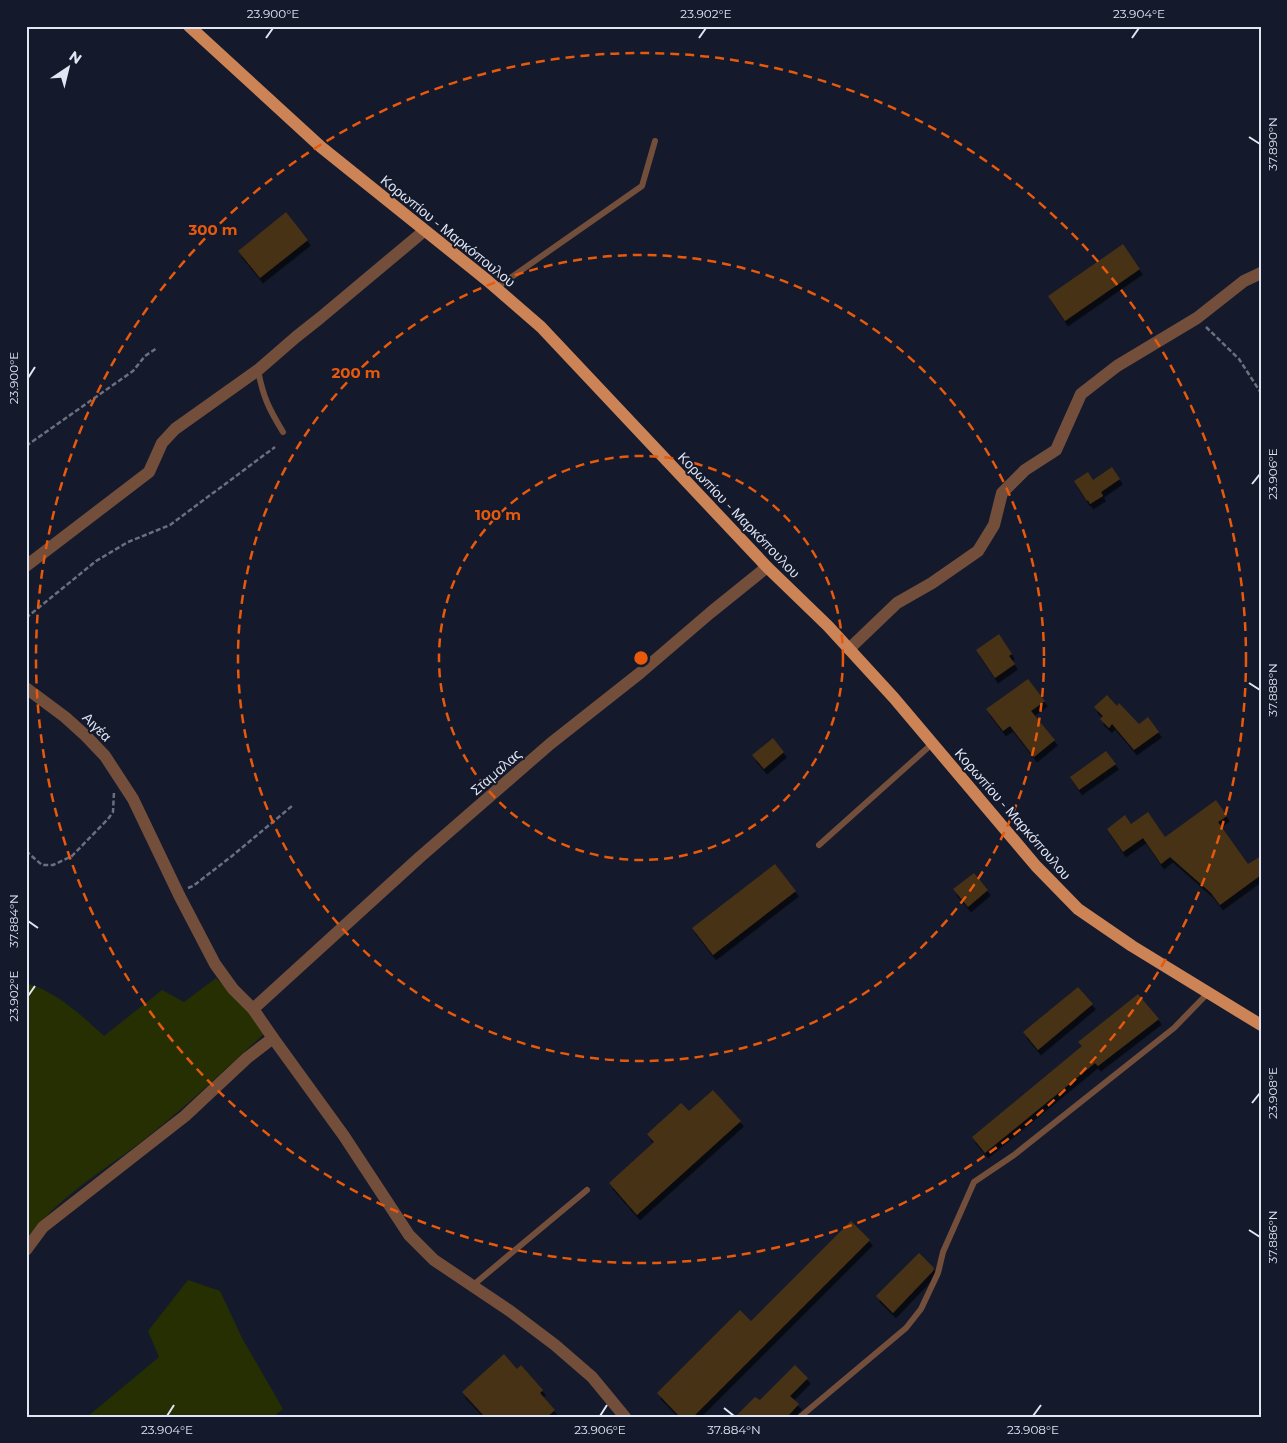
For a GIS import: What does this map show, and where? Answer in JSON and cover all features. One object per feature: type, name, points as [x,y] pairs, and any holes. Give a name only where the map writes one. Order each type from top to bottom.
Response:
[{"type":"main road","name":"Κορωπίου - Μαρκόπουλου","points":[[189,26],[321,147],[496,288],[541,327],[767,567],[828,626],[933,743],[1036,866],[1078,909],[1132,946],[1261,1025]]},
{"type":"street","points":[[26,566],[149,472],[162,443],[175,430],[258,370],[296,336],[424,231]]},
{"type":"street","points":[[849,649],[897,603],[932,583],[978,551],[994,525],[1002,494],[1025,470],[1056,450],[1081,394],[1117,366],[1197,318],[1244,281],[1261,273]]},
{"type":"street","name":"Σταμαλας","points":[[253,1009],[420,857],[550,744],[640,673],[767,567]]},
{"type":"street","name":"Αιγέα","points":[[26,688],[65,717],[105,756],[133,799],[215,964],[233,989],[253,1009],[344,1136],[409,1235],[434,1260],[555,1345],[592,1377],[625,1417]]},
{"type":"street","points":[[26,1250],[43,1226],[185,1116],[246,1058],[273,1038]]},
{"type":"lane","points":[[496,288],[642,186],[655,141]]},
{"type":"lane","points":[[258,370],[268,407],[283,432]]},
{"type":"lane","points":[[819,845],[933,743]]},
{"type":"lane","points":[[800,1417],[906,1328],[921,1309],[938,1273],[943,1252],[974,1182],[1014,1155],[1174,1028],[1208,993]]},
{"type":"lane","points":[[472,1286],[586,1190]]},
{"type":"path","points":[[1197,318],[1239,359],[1261,393]]},
{"type":"path","points":[[26,446],[133,371],[145,356],[157,348]]},
{"type":"path","points":[[26,618],[96,561],[128,542],[170,526],[275,447]]},
{"type":"path","points":[[26,851],[42,866],[53,865],[72,856],[108,819],[112,812],[114,789],[120,779]]},
{"type":"path","points":[[178,892],[193,886],[292,806]]},
{"type":"green space","points":[[216,978],[247,1009],[264,1034],[157,1129],[51,1211],[26,1240],[26,983],[58,998],[104,1036],[162,990],[184,1002]]},
{"type":"green space","points":[[188,1280],[220,1291],[242,1338],[283,1409],[273,1417],[87,1417],[159,1357],[148,1331]]},
{"type":"building","points":[[286,212],[308,240],[260,278],[238,251]]},
{"type":"building","points":[[1123,244],[1140,269],[1065,321],[1048,296]]},
{"type":"building","points":[[1112,467],[1120,479],[1101,492],[1103,496],[1090,504],[1074,481],[1088,472],[1093,480]]},
{"type":"building","points":[[999,634],[1012,654],[1009,656],[1015,664],[995,678],[976,650]]},
{"type":"building","points":[[1028,679],[1045,701],[1031,711],[1055,740],[1034,757],[1010,726],[1003,731],[986,709]]},
{"type":"building","points":[[1107,695],[1117,706],[1119,703],[1139,724],[1148,717],[1159,732],[1134,750],[1112,724],[1109,728],[1100,719],[1103,716],[1094,707]]},
{"type":"building","points":[[773,738],[784,752],[764,769],[752,755]]},
{"type":"building","points":[[1106,751],[1116,764],[1079,790],[1070,777]]},
{"type":"building","points":[[1216,800],[1227,816],[1218,822],[1248,864],[1261,856],[1261,875],[1220,905],[1211,893],[1170,857],[1161,864],[1143,838],[1123,852],[1107,829],[1125,815],[1131,824],[1148,812],[1165,837]]},
{"type":"building","points":[[775,864],[796,891],[713,955],[692,928]]},
{"type":"building","points":[[974,873],[988,890],[968,907],[953,889]]},
{"type":"building","points":[[1078,987],[1093,1004],[1038,1050],[1023,1032]]},
{"type":"building","points":[[1138,994],[1159,1019],[1098,1066],[1095,1063],[985,1153],[972,1137],[1082,1046],[1078,1042]]},
{"type":"building","points":[[713,1090],[741,1121],[637,1215],[609,1183],[654,1142],[647,1134],[681,1103],[689,1111]]},
{"type":"building","points":[[851,1221],[870,1240],[693,1417],[680,1417],[657,1393],[740,1310],[751,1321]]},
{"type":"building","points":[[919,1253],[934,1268],[933,1271],[893,1313],[876,1296]]},
{"type":"building","points":[[504,1354],[517,1369],[521,1365],[543,1390],[540,1393],[555,1410],[547,1417],[485,1417],[462,1392]]},
{"type":"building","points":[[795,1365],[808,1378],[790,1396],[799,1404],[787,1417],[735,1417],[755,1397],[760,1400]]}]
